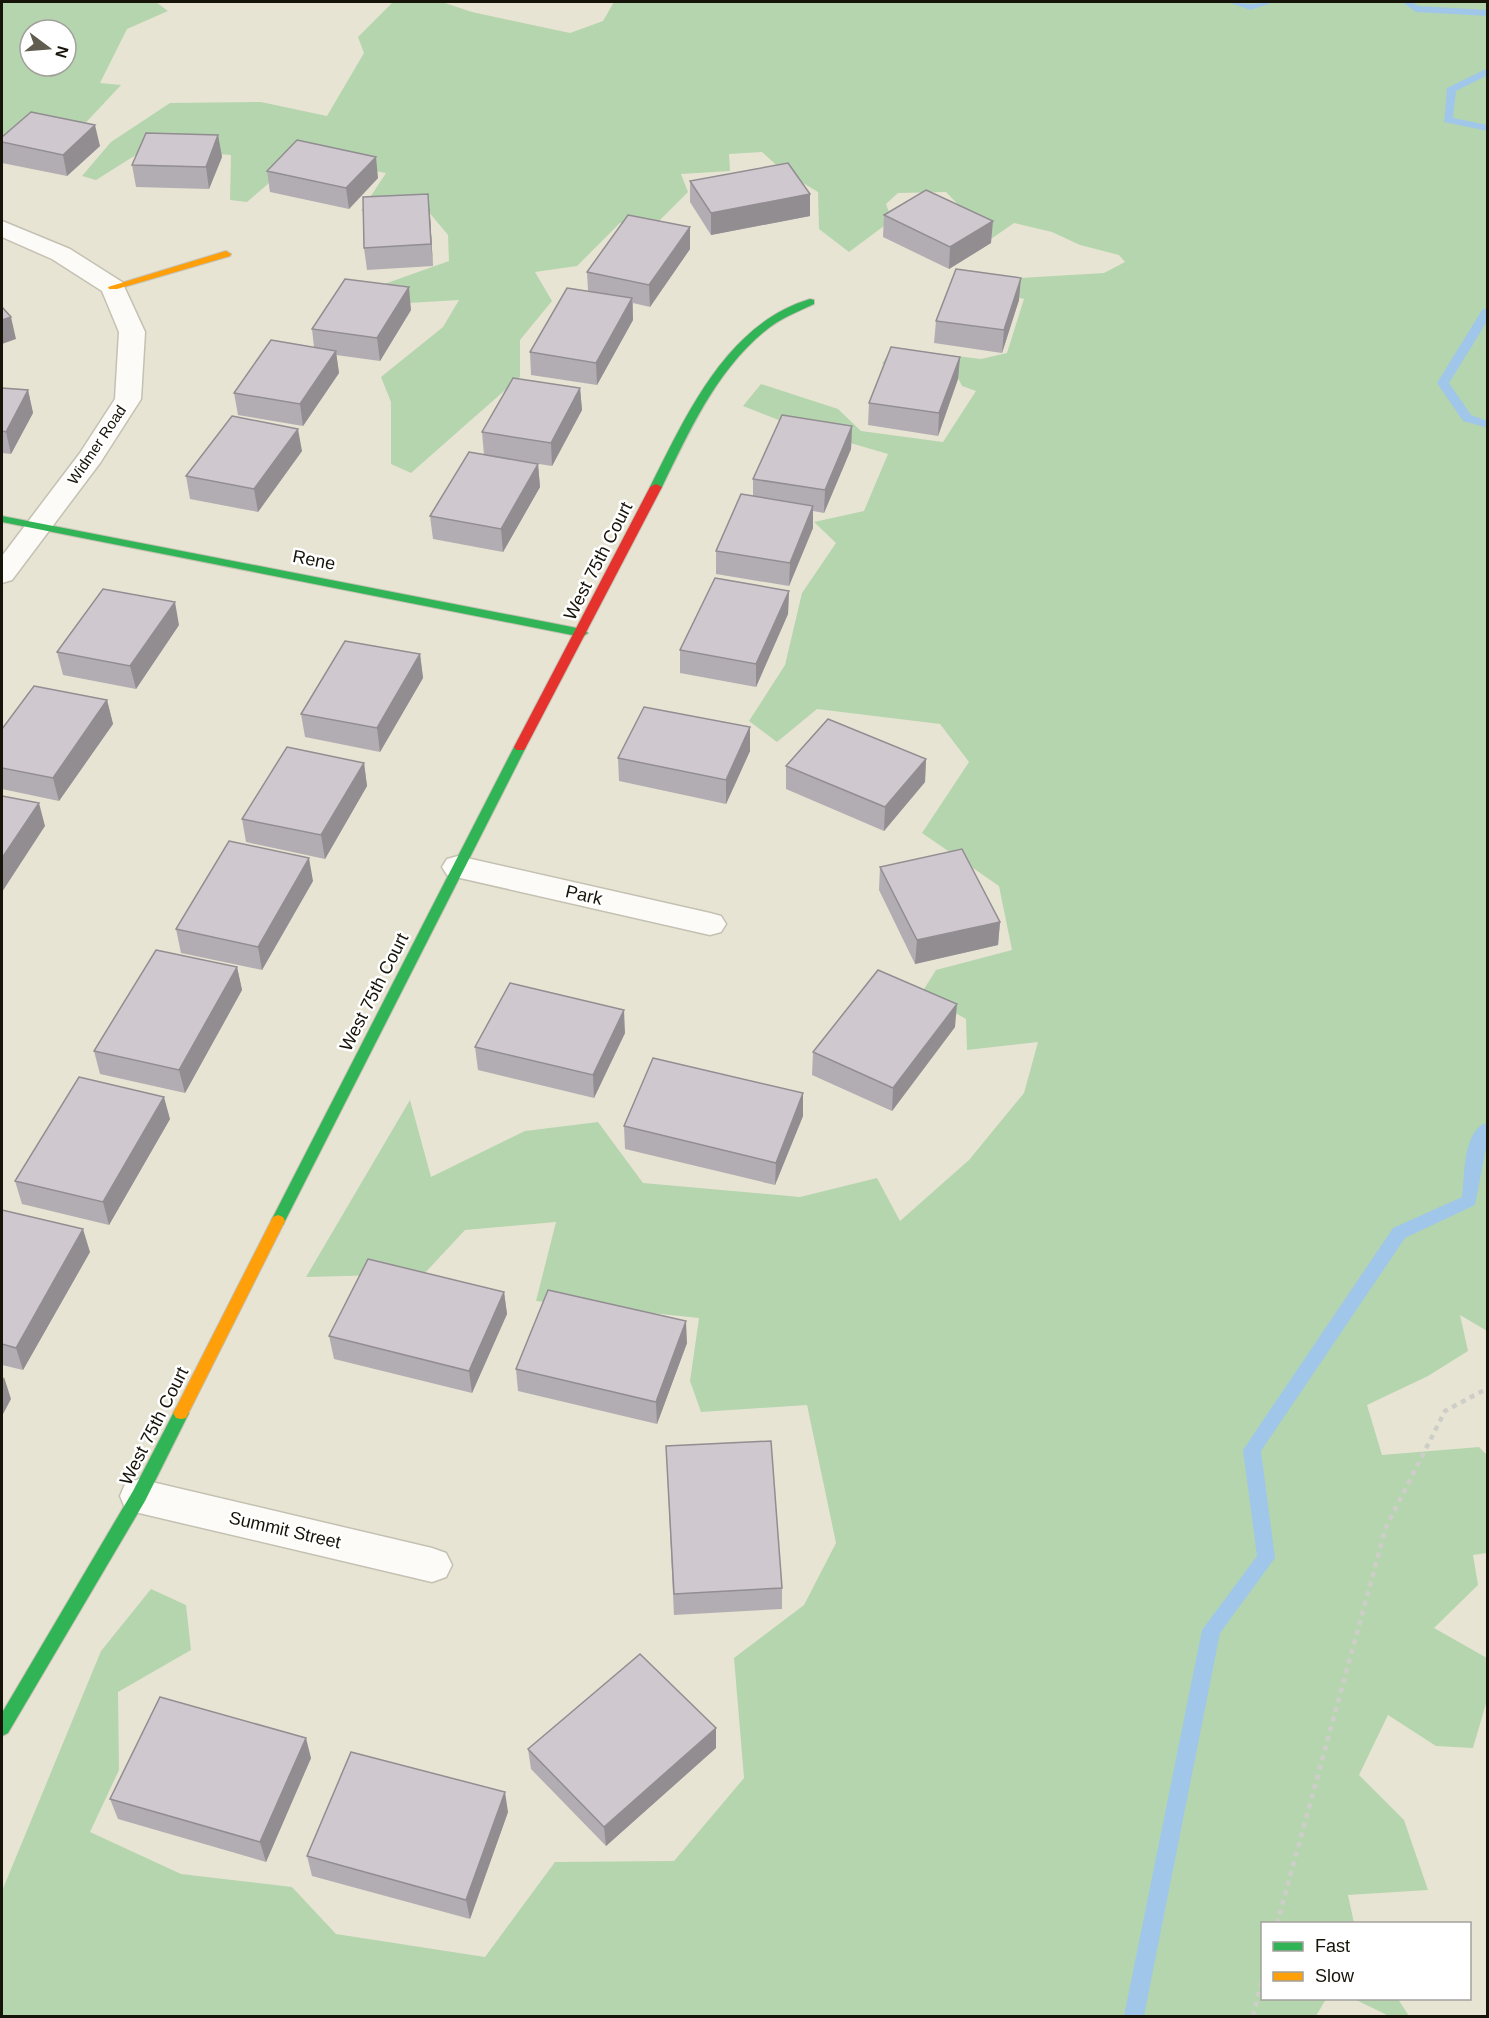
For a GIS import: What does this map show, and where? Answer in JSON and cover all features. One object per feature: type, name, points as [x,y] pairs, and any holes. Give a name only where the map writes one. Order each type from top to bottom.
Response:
[{"type":"street","points":[[2,228],[61,254],[113,287],[226,254]]},
{"type":"street","name":"Widmer Road","points":[[2,574],[91,457],[128,399],[132,332],[113,287]]},
{"type":"street","name":"West 75th Court","points":[[2,1728],[139,1496],[458,867],[582,633],[696,410],[732,358],[762,328],[810,302]]},
{"type":"street","name":"Rene","points":[[2,519],[582,633]]},
{"type":"street","name":"Park","points":[[458,867],[710,924]]},
{"type":"street","name":"Summit Street","points":[[139,1496],[432,1565]]},
{"type":"path","points":[[1277,1922],[1386,1527],[1445,1412],[1488,1388]]},
{"type":"path","points":[[1253,2016],[1261,1987]]},
{"type":"green space","points":[[2,2],[156,2],[168,11],[127,29],[100,83],[121,85],[78,131],[2,154]]},
{"type":"green space","points":[[393,2],[442,2],[472,12],[570,33],[603,21],[614,2],[1487,2],[1487,1331],[1460,1315],[1468,1351],[1428,1376],[1367,1405],[1382,1455],[1479,1447],[1487,1455],[1487,1553],[1473,1555],[1478,1585],[1434,1628],[1487,1658],[1487,1700],[1473,1748],[1436,1746],[1388,1715],[1359,1775],[1404,1820],[1428,1890],[1348,1895],[1354,1922],[1261,1922],[1261,2000],[1325,2000],[1316,2016],[2,2016],[2,1891],[101,1651],[151,1589],[186,1605],[191,1650],[118,1692],[119,1770],[90,1832],[181,1874],[292,1887],[336,1934],[485,1957],[555,1862],[674,1861],[744,1778],[734,1658],[804,1605],[836,1543],[807,1405],[701,1412],[690,1381],[699,1318],[536,1301],[556,1222],[465,1230],[424,1274],[306,1277],[410,1100],[431,1177],[525,1131],[598,1122],[643,1183],[800,1197],[877,1178],[900,1221],[969,1160],[1024,1093],[1038,1042],[967,1050],[966,1019],[921,994],[936,970],[1012,950],[999,886],[922,833],[969,762],[940,724],[817,709],[777,742],[749,721],[785,665],[802,593],[836,543],[814,522],[864,511],[888,454],[799,428],[743,406],[761,384],[838,409],[861,431],[943,442],[976,391],[962,386],[958,378],[882,364],[892,348],[981,359],[1007,353],[1024,299],[975,286],[1002,279],[1104,273],[1125,262],[1119,255],[1080,245],[1052,232],[1014,223],[991,239],[946,192],[898,193],[886,204],[892,220],[849,252],[819,229],[818,192],[783,171],[762,152],[729,154],[730,171],[681,174],[688,192],[657,223],[620,223],[577,266],[535,272],[552,301],[520,340],[520,377],[411,473],[391,464],[391,402],[381,377],[443,327],[459,300],[392,304],[376,287],[449,261],[448,235],[427,210],[361,211],[386,173],[299,157],[247,202],[230,200],[231,155],[172,150],[139,153],[96,180],[82,176],[111,142],[170,103],[261,102],[327,116],[364,53],[358,37]]},
{"type":"green space","points":[[1356,2000],[1399,2000],[1409,2016],[1389,2016]]},
{"type":"building","points":[[31,112],[95,125],[63,155],[2,142],[2,137]]},
{"type":"building","points":[[146,133],[218,135],[206,167],[132,165]]},
{"type":"building","points":[[297,140],[376,157],[346,188],[267,171]]},
{"type":"building","points":[[788,163],[810,194],[711,213],[690,181]]},
{"type":"building","points":[[926,190],[993,221],[950,247],[884,215]]},
{"type":"building","points":[[428,194],[431,244],[364,248],[363,197]]},
{"type":"building","points":[[628,215],[690,227],[649,285],[587,272]]},
{"type":"building","points":[[956,269],[1021,278],[1004,330],[936,321]]},
{"type":"building","points":[[345,279],[409,287],[377,338],[312,329]]},
{"type":"building","points":[[567,288],[632,298],[596,363],[530,352]]},
{"type":"building","points":[[2,307],[11,317],[2,320]]},
{"type":"building","points":[[271,340],[336,351],[300,404],[234,393]]},
{"type":"building","points":[[891,347],[960,357],[939,413],[869,403]]},
{"type":"building","points":[[513,378],[580,388],[551,443],[482,432]]},
{"type":"building","points":[[2,388],[28,390],[6,432],[2,431]]},
{"type":"building","points":[[782,415],[852,426],[825,490],[753,479]]},
{"type":"building","points":[[232,416],[298,429],[254,489],[186,476]]},
{"type":"building","points":[[469,452],[538,464],[501,529],[430,516]]},
{"type":"building","points":[[741,494],[813,506],[790,563],[716,551]]},
{"type":"building","points":[[715,578],[789,591],[756,664],[680,650]]},
{"type":"building","points":[[103,589],[175,602],[130,666],[57,652]]},
{"type":"building","points":[[345,641],[420,654],[377,728],[301,714]]},
{"type":"building","points":[[34,686],[107,700],[53,778],[2,768],[2,729]]},
{"type":"building","points":[[644,707],[750,727],[726,780],[618,758]]},
{"type":"building","points":[[828,719],[926,759],[885,807],[786,766]]},
{"type":"building","points":[[287,747],[364,763],[321,835],[242,819]]},
{"type":"building","points":[[2,796],[39,803],[2,858]]},
{"type":"building","points":[[229,841],[309,858],[258,947],[176,929]]},
{"type":"building","points":[[962,849],[1000,922],[917,940],[880,867]]},
{"type":"building","points":[[156,950],[237,967],[179,1070],[94,1051]]},
{"type":"building","points":[[878,970],[957,1004],[893,1088],[813,1052]]},
{"type":"building","points":[[510,983],[624,1010],[593,1075],[475,1047]]},
{"type":"building","points":[[653,1058],[803,1093],[776,1163],[624,1126]]},
{"type":"building","points":[[79,1077],[164,1097],[103,1202],[15,1181]]},
{"type":"building","points":[[2,1210],[83,1229],[16,1348],[2,1344]]},
{"type":"building","points":[[368,1259],[504,1292],[469,1371],[329,1336]]},
{"type":"building","points":[[548,1290],[686,1321],[656,1402],[516,1369]]},
{"type":"building","points":[[771,1441],[782,1588],[674,1594],[666,1446]]},
{"type":"building","points":[[640,1654],[716,1728],[604,1827],[528,1749]]},
{"type":"building","points":[[160,1697],[306,1738],[260,1842],[110,1799]]},
{"type":"building","points":[[351,1752],[505,1792],[466,1900],[307,1856]]},
{"type":"waterway","points":[[1233,2],[1250,7],[1270,2]]},
{"type":"waterway","points":[[1406,2],[1416,9],[1488,13]]},
{"type":"waterway","points":[[1488,71],[1451,90],[1448,120],[1488,128]]},
{"type":"waterway","points":[[1488,310],[1443,383],[1467,418],[1488,425]]},
{"type":"waterway","points":[[1134,2016],[1211,1630],[1266,1558],[1252,1450],[1399,1233],[1469,1201],[1478,1138],[1488,1128]]},
{"type":"traffic: fast","points":[[656,487],[701,402],[728,363],[761,329],[810,302]]},
{"type":"traffic: fast","points":[[2,519],[582,633]]},
{"type":"traffic: fast","points":[[278,1221],[520,747]]},
{"type":"traffic: fast","points":[[2,1728],[139,1496],[181,1413]]},
{"type":"traffic: slow","points":[[113,287],[226,254]]},
{"type":"traffic: slow","points":[[181,1413],[278,1221]]},
{"type":"traffic: jam","points":[[520,747],[656,487]]}]
